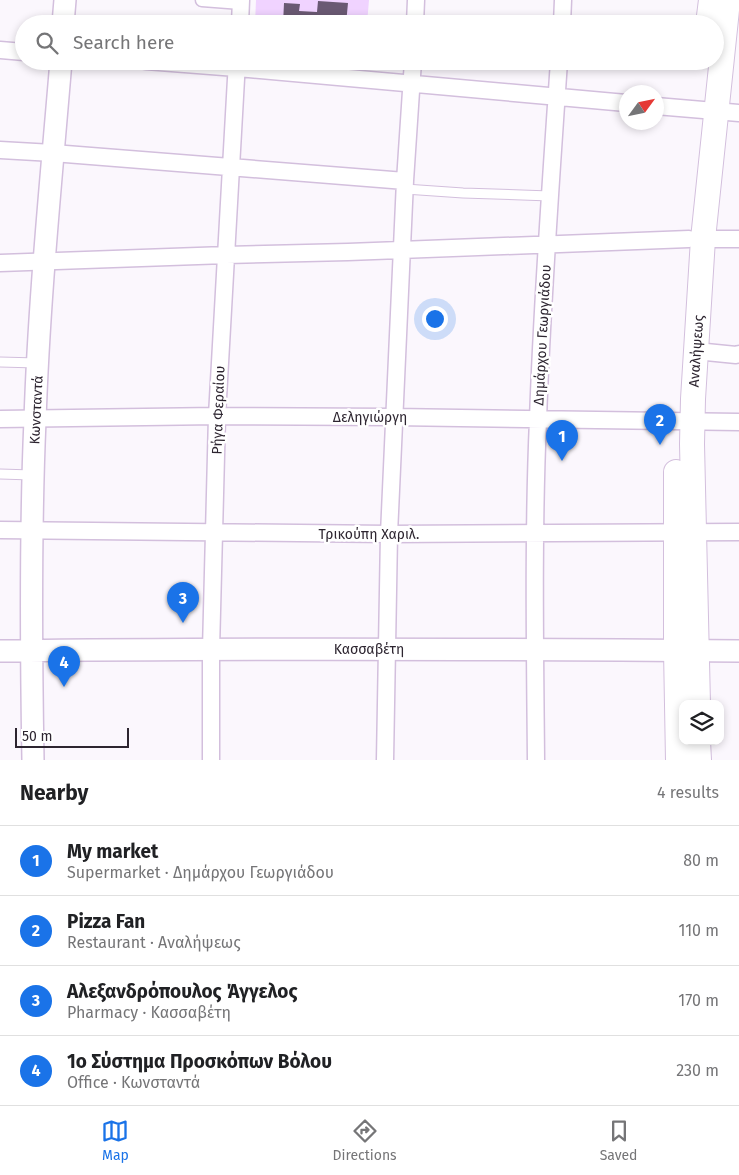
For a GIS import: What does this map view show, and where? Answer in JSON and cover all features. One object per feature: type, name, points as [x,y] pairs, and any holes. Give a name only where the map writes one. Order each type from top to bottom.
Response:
[{"type":"main road","points":[[709,15],[711,0]]},
{"type":"main road","name":"Αναλήψεως","points":[[724,49],[728,0]]},
{"type":"main road","name":"Αναλήψεως","points":[[708,70],[719,111]]},
{"type":"main road","name":"Αναλήψεως","points":[[678,760],[686,650],[684,421],[696,239],[719,111],[722,70]]},
{"type":"main road","name":"Αναλήψεως","points":[[684,421],[696,351],[696,239]]},
{"type":"main road","name":"Αναλήψεως","points":[[686,650],[697,700]]},
{"type":"main road","points":[[698,745],[699,760]]},
{"type":"street","points":[[64,15],[65,0]]},
{"type":"street","points":[[202,0],[241,1],[240,15]]},
{"type":"street","points":[[415,15],[416,0]]},
{"type":"street","points":[[562,15],[563,0]]},
{"type":"street","points":[[0,50],[15,51]]},
{"type":"street","name":"Κωνσταντά","points":[[33,760],[31,650],[35,418],[59,70]]},
{"type":"street","name":"Ρήγα Φεραίου","points":[[211,760],[211,650],[217,416],[237,70]]},
{"type":"street","points":[[283,70],[411,84],[619,102]]},
{"type":"street","points":[[385,760],[389,534],[412,70]]},
{"type":"street","name":"Δημάρχου Γεωργιάδου","points":[[536,760],[534,533],[547,244],[558,70]]},
{"type":"street","points":[[664,107],[719,111]]},
{"type":"street","points":[[0,150],[231,168],[405,185]]},
{"type":"street","points":[[0,263],[739,238]]},
{"type":"street","points":[[696,351],[739,354]]},
{"type":"street","name":"Δεληγιώργη","points":[[0,419],[217,416],[739,422]]},
{"type":"street","name":"Τρικούπη Χαριλ.","points":[[0,530],[389,534],[739,532]]},
{"type":"street","name":"Κασσαβέτη","points":[[0,651],[387,649],[739,651]]},
{"type":"lane","points":[[405,185],[463,193],[550,196]]},
{"type":"lane","points":[[0,362],[38,363]]},
{"type":"lane","points":[[0,474],[33,475]]},
{"type":"shaded area","points":[[256,0],[369,0],[368,15],[255,15]]},
{"type":"shaded area","points":[[324,70],[363,70],[363,75]]},
{"type":"building","points":[[318,1],[348,3],[347,15],[283,15],[284,3],[300,4],[299,11],[317,12]]},
{"type":"place","name":"Pizza Fan","points":[[660,445]]},
{"type":"place","name":"My market","points":[[562,461]]},
{"type":"place","name":"Αλεξανδρόπουλος Άγγελος","points":[[183,623]]},
{"type":"place","name":"1ο Σύστημα Προσκόπων Βόλου","points":[[64,687]]}]
